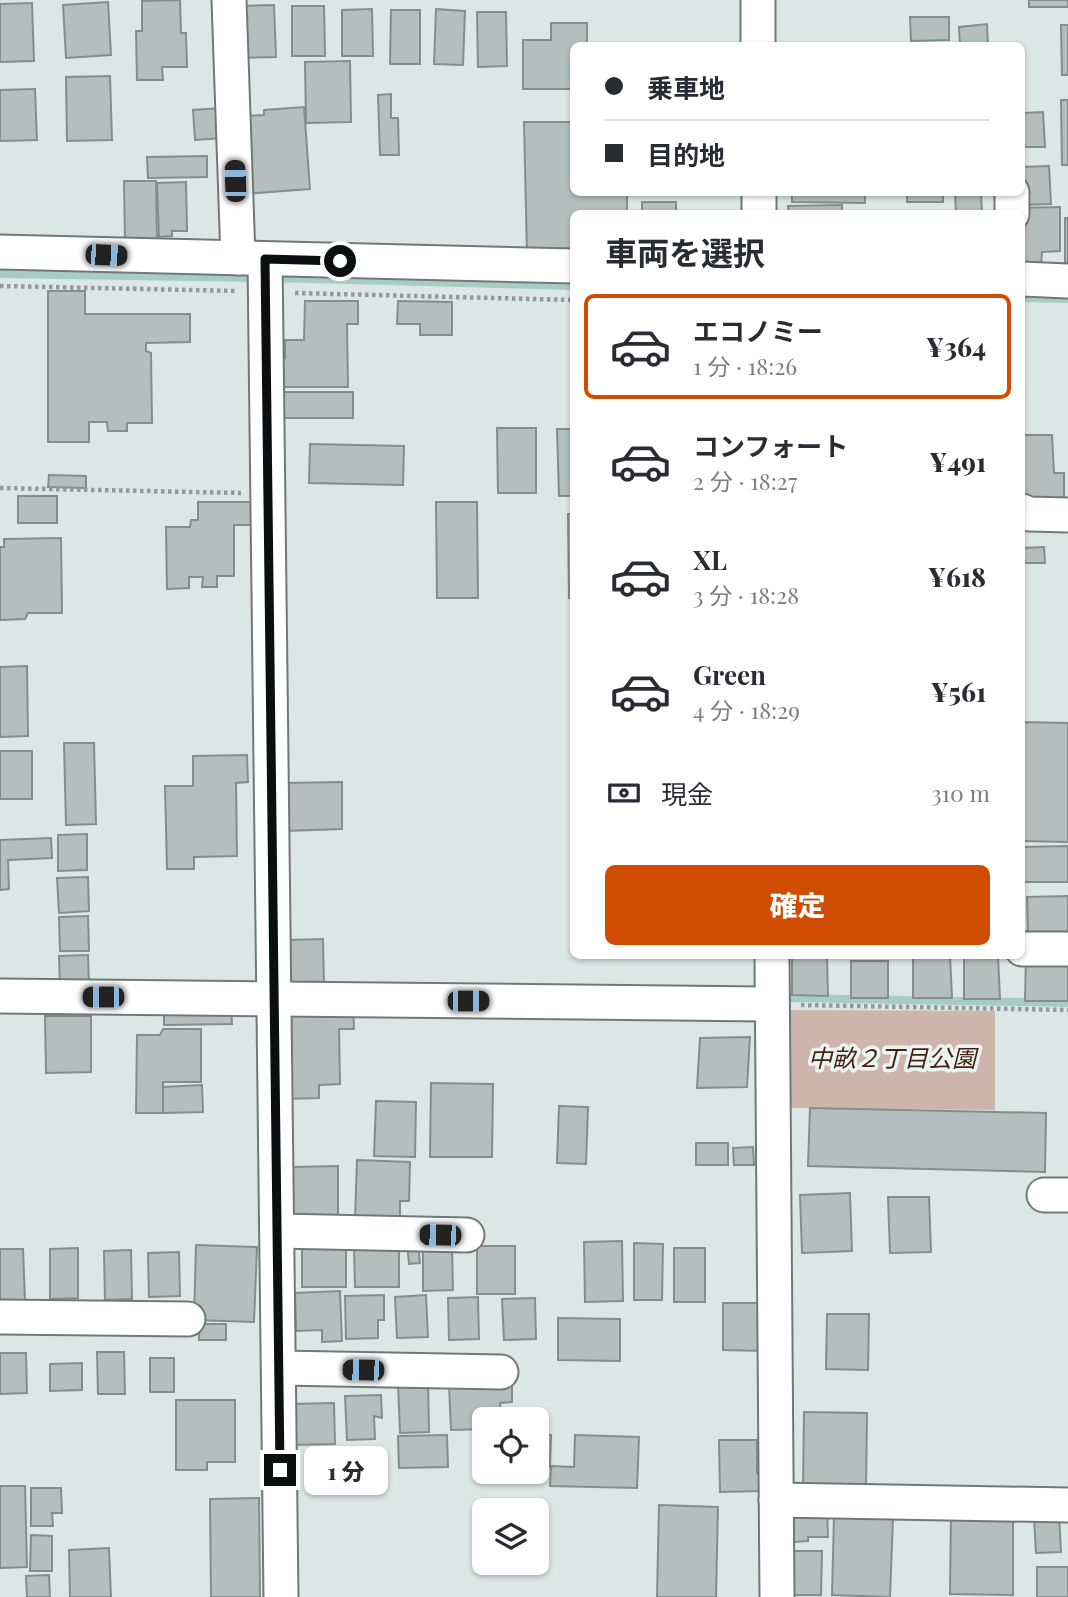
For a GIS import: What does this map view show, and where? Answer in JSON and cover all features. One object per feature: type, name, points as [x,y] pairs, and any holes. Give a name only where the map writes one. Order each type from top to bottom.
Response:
[{"type":"street","points":[[229,0],[258,268],[266,999],[278,1231],[281,1597]]},
{"type":"street","points":[[758,0],[758,42]]},
{"type":"street","points":[[0,252],[258,268],[570,266]]},
{"type":"street","points":[[1025,279],[1068,281]]},
{"type":"street","points":[[1025,512],[1068,515]]},
{"type":"street","points":[[1025,949],[1068,949]]},
{"type":"street","points":[[772,959],[777,1597]]},
{"type":"street","points":[[0,996],[772,1004]]},
{"type":"street","points":[[278,1231],[467,1235]]},
{"type":"street","points":[[0,1317],[188,1319]]},
{"type":"street","points":[[280,1368],[501,1372]]},
{"type":"street","points":[[776,1500],[1068,1505]]},
{"type":"path","points":[[0,488],[254,494]]},
{"type":"path","points":[[772,1004],[1068,1010]]},
{"type":"green space","name":"中畝２丁目公園","points":[[788,1010],[995,1011],[995,1110],[789,1108]]},
{"type":"building","points":[[180,0],[181,33],[186,33],[187,67],[162,67],[163,80],[137,80],[136,31],[142,31],[142,1]]},
{"type":"building","points":[[1029,0],[1068,0],[1068,7],[1029,7]]},
{"type":"building","points":[[108,2],[111,55],[66,58],[63,5]]},
{"type":"building","points":[[32,3],[34,61],[0,62],[0,4]]},
{"type":"building","points":[[274,5],[276,57],[240,58],[238,6]]},
{"type":"building","points":[[292,6],[324,6],[325,56],[292,56]]},
{"type":"building","points":[[372,9],[373,56],[342,56],[342,10]]},
{"type":"building","points":[[436,9],[465,11],[463,65],[434,64]]},
{"type":"building","points":[[391,10],[420,10],[420,64],[390,64]]},
{"type":"building","points":[[477,12],[506,12],[507,66],[478,67]]},
{"type":"building","points":[[910,17],[949,17],[949,40],[911,41]]},
{"type":"building","points":[[551,23],[587,23],[587,42],[570,42],[570,89],[523,89],[523,40],[551,40]]},
{"type":"building","points":[[987,24],[988,42],[960,42],[959,27]]},
{"type":"building","points":[[1061,25],[1068,25],[1068,75],[1062,75]]},
{"type":"building","points":[[350,61],[351,122],[306,123],[305,62]]},
{"type":"building","points":[[110,76],[112,140],[67,141],[66,77]]},
{"type":"building","points":[[35,89],[37,140],[0,141],[0,90]]},
{"type":"building","points":[[391,94],[391,118],[398,118],[399,155],[380,155],[378,95]]},
{"type":"building","points":[[1061,100],[1068,100],[1068,165],[1062,165]]},
{"type":"building","points":[[304,107],[310,189],[245,194],[247,116],[264,115],[264,110]]},
{"type":"building","points":[[221,108],[223,138],[195,140],[193,110]]},
{"type":"building","points":[[1043,112],[1045,147],[1025,147],[1025,113]]},
{"type":"building","points":[[524,122],[570,122],[570,196],[627,196],[627,210],[570,210],[570,254],[527,255]]},
{"type":"building","points":[[207,156],[207,177],[148,178],[147,157]]},
{"type":"building","points":[[1049,166],[1051,204],[1020,205],[1020,196],[1025,196],[1025,167]]},
{"type":"building","points":[[124,181],[156,181],[157,242],[125,243]]},
{"type":"building","points":[[186,182],[187,231],[172,231],[172,236],[159,237],[157,183]]},
{"type":"building","points":[[792,196],[865,196],[865,203],[792,202]]},
{"type":"building","points":[[907,196],[943,196],[943,202],[907,202]]},
{"type":"building","points":[[955,196],[981,196],[982,210],[956,210]]},
{"type":"building","points":[[642,202],[676,202],[676,210],[642,210]]},
{"type":"building","points":[[842,205],[842,210],[788,210],[788,206]]},
{"type":"building","points":[[1060,207],[1060,251],[1042,252],[1041,265],[1025,265],[1025,210],[1016,208]]},
{"type":"building","points":[[1065,218],[1068,218],[1068,263],[1065,263]]},
{"type":"building","points":[[48,291],[85,291],[85,314],[190,314],[190,342],[146,343],[146,351],[151,353],[152,423],[127,423],[127,431],[108,431],[107,422],[89,422],[89,442],[48,442]]},
{"type":"building","points":[[305,301],[358,301],[358,324],[347,324],[348,387],[278,387],[278,358],[285,358],[285,340],[304,340]]},
{"type":"building","points":[[398,301],[452,302],[452,335],[420,335],[420,324],[397,324]]},
{"type":"building","points":[[282,392],[353,392],[353,418],[282,418]]},
{"type":"building","points":[[497,428],[536,428],[536,493],[498,493]]},
{"type":"building","points":[[557,429],[570,429],[570,496],[559,496]]},
{"type":"building","points":[[1025,435],[1052,435],[1054,473],[1064,473],[1064,505],[1025,506]]},
{"type":"building","points":[[310,444],[404,446],[403,485],[309,483]]},
{"type":"building","points":[[49,475],[86,476],[86,488],[48,487]]},
{"type":"building","points":[[18,496],[57,496],[57,523],[18,523]]},
{"type":"building","points":[[198,502],[254,502],[254,525],[234,525],[234,576],[217,576],[217,587],[202,587],[203,577],[189,577],[189,588],[167,589],[166,527],[190,527],[191,520],[198,520]]},
{"type":"building","points":[[436,502],[477,502],[478,598],[437,598]]},
{"type":"building","points":[[568,514],[570,514],[570,598]]},
{"type":"building","points":[[61,538],[62,613],[28,613],[25,619],[0,620],[0,547],[4,547],[4,539]]},
{"type":"building","points":[[1044,547],[1045,563],[1025,563],[1025,548]]},
{"type":"building","points":[[27,666],[28,736],[0,737],[0,667]]},
{"type":"building","points":[[1025,722],[1068,723],[1068,842],[1025,841]]},
{"type":"building","points":[[64,743],[94,743],[96,824],[66,825]]},
{"type":"building","points":[[0,751],[32,751],[32,799],[0,799]]},
{"type":"building","points":[[247,755],[248,782],[236,783],[237,856],[194,857],[194,869],[167,869],[165,786],[193,786],[193,756]]},
{"type":"building","points":[[342,782],[342,829],[285,831],[284,783]]},
{"type":"building","points":[[87,834],[87,870],[58,871],[58,835]]},
{"type":"building","points":[[51,838],[52,858],[8,860],[9,889],[0,890],[0,840]]},
{"type":"building","points":[[1068,846],[1068,882],[1025,882],[1025,847]]},
{"type":"building","points":[[88,877],[89,911],[59,913],[57,878]]},
{"type":"building","points":[[1068,896],[1068,938],[1028,938],[1027,897]]},
{"type":"building","points":[[88,916],[89,951],[60,951],[59,917]]},
{"type":"building","points":[[323,939],[324,989],[289,989],[288,940]]},
{"type":"building","points":[[88,955],[89,985],[60,986],[59,956]]},
{"type":"building","points":[[1026,956],[1068,956],[1068,1001],[1025,1001]]},
{"type":"building","points":[[792,959],[827,959],[828,996],[792,995]]},
{"type":"building","points":[[913,959],[950,959],[952,998],[913,998]]},
{"type":"building","points":[[964,959],[998,959],[1000,999],[964,999]]},
{"type":"building","points":[[851,961],[888,961],[888,998],[851,998]]},
{"type":"building","points":[[353,1002],[354,1029],[339,1029],[340,1084],[319,1085],[319,1098],[284,1099],[290,1003]]},
{"type":"building","points":[[231,1004],[232,1024],[164,1025],[164,1005]]},
{"type":"building","points":[[45,1016],[91,1016],[91,1072],[46,1073]]},
{"type":"building","points":[[163,1029],[201,1029],[201,1082],[163,1082],[163,1113],[136,1113],[137,1035],[160,1035]]},
{"type":"building","points":[[750,1037],[747,1087],[697,1088],[700,1038]]},
{"type":"building","points":[[431,1083],[493,1084],[492,1157],[430,1157]]},
{"type":"building","points":[[202,1085],[203,1112],[163,1113],[163,1087]]},
{"type":"building","points":[[376,1101],[416,1102],[415,1157],[374,1156]]},
{"type":"building","points":[[559,1106],[588,1107],[586,1164],[557,1163]]},
{"type":"building","points":[[810,1108],[1046,1113],[1045,1172],[808,1166]]},
{"type":"building","points":[[696,1143],[728,1143],[728,1165],[696,1165]]},
{"type":"building","points":[[753,1147],[754,1165],[734,1165],[733,1148]]},
{"type":"building","points":[[357,1160],[410,1162],[409,1201],[400,1201],[400,1221],[355,1220]]},
{"type":"building","points":[[338,1166],[338,1215],[292,1215],[292,1167]]},
{"type":"building","points":[[850,1193],[852,1251],[802,1253],[800,1195]]},
{"type":"building","points":[[888,1197],[929,1197],[931,1252],[890,1253]]},
{"type":"building","points":[[302,1236],[346,1236],[346,1287],[302,1287]]},
{"type":"building","points":[[622,1241],[623,1301],[585,1302],[584,1242]]},
{"type":"building","points":[[407,1243],[418,1243],[420,1263],[409,1264]]},
{"type":"building","points":[[634,1243],[663,1244],[662,1300],[634,1300]]},
{"type":"building","points":[[196,1245],[257,1247],[254,1322],[194,1320]]},
{"type":"building","points":[[354,1245],[399,1245],[399,1287],[355,1287]]},
{"type":"building","points":[[477,1246],[515,1246],[515,1294],[477,1294]]},
{"type":"building","points":[[78,1248],[78,1298],[50,1299],[50,1249]]},
{"type":"building","points":[[423,1248],[452,1248],[453,1290],[423,1291]]},
{"type":"building","points":[[674,1248],[705,1248],[705,1302],[674,1302]]},
{"type":"building","points":[[0,1249],[23,1249],[25,1300],[0,1300]]},
{"type":"building","points":[[131,1250],[132,1299],[105,1300],[104,1251]]},
{"type":"building","points":[[179,1252],[180,1296],[149,1297],[148,1253]]},
{"type":"building","points":[[340,1291],[342,1341],[322,1342],[322,1330],[296,1331],[295,1293]]},
{"type":"building","points":[[384,1295],[384,1320],[378,1320],[378,1338],[346,1339],[345,1296]]},
{"type":"building","points":[[426,1295],[428,1337],[397,1338],[395,1297]]},
{"type":"building","points":[[478,1297],[479,1339],[449,1340],[448,1298]]},
{"type":"building","points":[[535,1298],[536,1339],[504,1340],[502,1299]]},
{"type":"building","points":[[723,1303],[764,1303],[764,1351],[723,1350]]},
{"type":"building","points":[[827,1314],[869,1314],[868,1370],[826,1369]]},
{"type":"building","points":[[558,1318],[620,1319],[620,1361],[558,1360]]},
{"type":"building","points":[[199,1324],[226,1324],[226,1340],[199,1340]]},
{"type":"building","points":[[97,1352],[124,1352],[125,1394],[98,1394]]},
{"type":"building","points":[[0,1353],[26,1353],[27,1393],[0,1394]]},
{"type":"building","points":[[150,1358],[174,1358],[174,1392],[150,1392]]},
{"type":"building","points":[[82,1363],[82,1390],[50,1391],[50,1364]]},
{"type":"building","points":[[512,1381],[512,1402],[500,1403],[500,1407],[472,1407],[472,1429],[451,1430],[449,1384]]},
{"type":"building","points":[[428,1382],[429,1432],[400,1433],[398,1383]]},
{"type":"building","points":[[381,1395],[382,1418],[374,1416],[375,1439],[347,1440],[345,1396]]},
{"type":"building","points":[[176,1400],[235,1400],[235,1462],[207,1462],[207,1470],[176,1470]]},
{"type":"building","points":[[334,1403],[335,1444],[292,1445],[291,1404]]},
{"type":"building","points":[[804,1412],[867,1413],[866,1489],[803,1488]]},
{"type":"building","points":[[447,1435],[448,1467],[399,1468],[398,1436]]},
{"type":"building","points":[[549,1435],[551,1435],[549,1467]]},
{"type":"building","points":[[575,1435],[639,1437],[637,1488],[550,1486],[551,1466],[574,1467]]},
{"type":"building","points":[[719,1440],[757,1440],[757,1473],[767,1473],[768,1491],[720,1492]]},
{"type":"building","points":[[0,1486],[25,1486],[27,1567],[0,1568]]},
{"type":"building","points":[[31,1488],[61,1488],[62,1513],[52,1513],[53,1526],[31,1526]]},
{"type":"building","points":[[259,1498],[260,1597],[211,1597],[210,1499]]},
{"type":"building","points":[[659,1505],[718,1507],[716,1597],[657,1597]]},
{"type":"building","points":[[794,1509],[827,1509],[828,1537],[808,1537],[808,1541],[794,1542]]},
{"type":"building","points":[[951,1515],[1013,1516],[1013,1595],[950,1594]]},
{"type":"building","points":[[834,1516],[893,1518],[890,1597],[832,1595]]},
{"type":"building","points":[[1059,1516],[1061,1552],[1036,1553],[1034,1518]]},
{"type":"building","points":[[31,1535],[52,1536],[52,1571],[30,1571]]},
{"type":"building","points":[[109,1548],[111,1597],[70,1597],[69,1550]]},
{"type":"building","points":[[793,1551],[822,1551],[821,1595],[793,1595]]},
{"type":"building","points":[[1037,1567],[1068,1567],[1068,1597],[1037,1597]]},
{"type":"building","points":[[49,1575],[50,1597],[27,1597],[26,1576]]},
{"type":"waterway","points":[[0,274],[259,278]]},
{"type":"waterway","points":[[272,278],[570,286]]},
{"type":"waterway","points":[[1025,298],[1068,299]]},
{"type":"waterway","points":[[789,998],[1068,1003]]},
{"type":"route","points":[[280,1470],[265,259],[340,261]]}]
